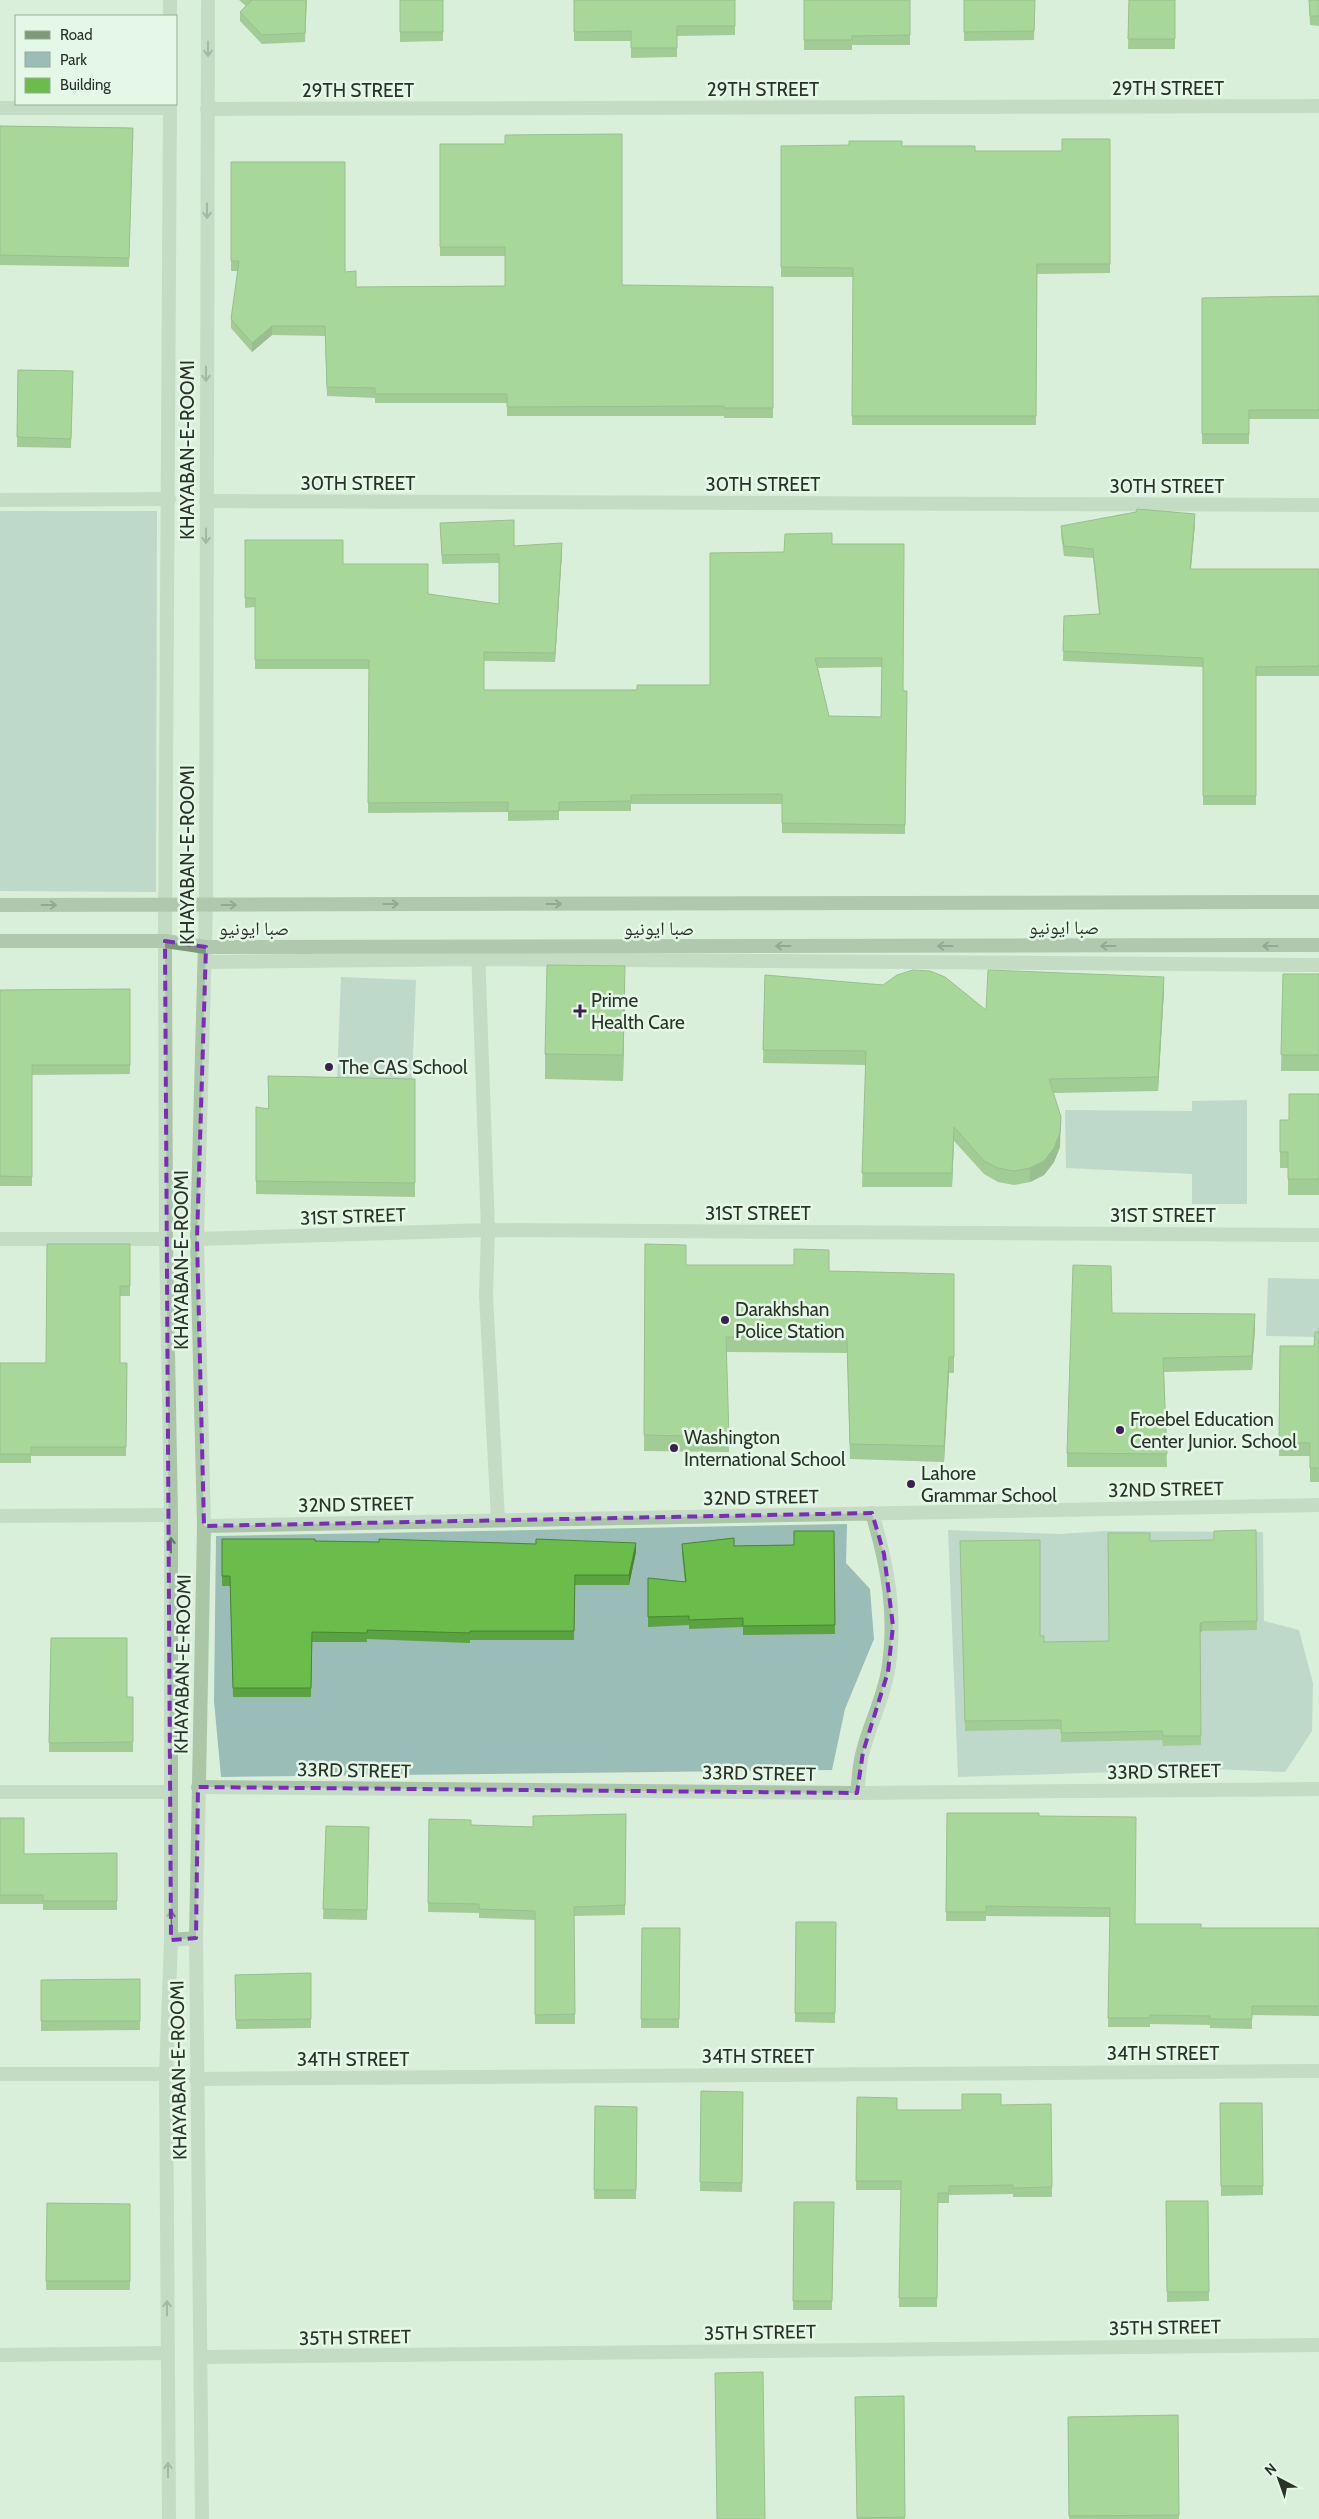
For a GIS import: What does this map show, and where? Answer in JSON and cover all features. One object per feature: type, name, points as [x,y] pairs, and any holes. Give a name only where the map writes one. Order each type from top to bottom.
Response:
[{"type":"main road","name":"صبا ایونیو","points":[[0,905],[1319,902]]},
{"type":"main road","name":"صبا ایونیو","points":[[0,941],[165,941],[206,947],[478,953],[1319,946]]},
{"type":"street","points":[[170,0],[170,15]]},
{"type":"street","name":"KHAYABAN-E-ROOMI","points":[[202,2519],[202,2357],[196,2078],[196,1938],[204,1526],[197,1239],[206,947],[208,0]]},
{"type":"street","points":[[0,108],[170,106]]},
{"type":"street","name":"KHAYABAN-E-ROOMI","points":[[169,2519],[166,2074],[171,1940],[171,1515],[166,1239],[165,941],[170,106]]},
{"type":"street","name":"29TH STREET","points":[[208,109],[1319,106]]},
{"type":"street","points":[[0,500],[169,499]]},
{"type":"street","name":"30TH STREET","points":[[206,501],[1319,505]]},
{"type":"street","points":[[478,953],[488,1230],[486,1295],[498,1520]]},
{"type":"street","points":[[205,962],[478,953],[1319,964]]},
{"type":"street","name":"31ST STREET","points":[[197,1239],[488,1230],[1319,1235]]},
{"type":"street","points":[[0,1239],[166,1239]]},
{"type":"street","name":"32ND STREET","points":[[204,1526],[1319,1505]]},
{"type":"street","points":[[857,1793],[863,1752],[878,1711],[888,1672],[893,1626],[891,1589],[884,1554],[872,1513]]},
{"type":"street","points":[[0,1516],[171,1515]]},
{"type":"street","name":"33RD STREET","points":[[198,1787],[857,1793],[1319,1789]]},
{"type":"street","points":[[0,1792],[170,1792]]},
{"type":"street","points":[[171,1940],[196,1938]]},
{"type":"street","name":"34TH STREET","points":[[196,2078],[1319,2071]]},
{"type":"street","points":[[0,2074],[166,2074]]},
{"type":"street","name":"35TH STREET","points":[[202,2357],[1319,2345]]},
{"type":"street","points":[[0,2354],[167,2353]]},
{"type":"highlighted area","points":[[165,941],[206,947],[197,1239],[204,1526],[872,1513],[884,1554],[893,1626],[888,1672],[863,1752],[857,1793],[198,1787],[196,1938],[171,1940]]},
{"type":"green space","points":[[0,511],[157,511],[156,892],[0,891]]},
{"type":"green space","points":[[341,977],[416,980],[412,1081],[337,1078]]},
{"type":"green space","points":[[1247,1100],[1247,1204],[1192,1204],[1192,1174],[1066,1168],[1065,1110],[1192,1111],[1192,1101]]},
{"type":"green space","points":[[1268,1278],[1319,1279],[1319,1337],[1266,1336]]},
{"type":"green space","points":[[847,1524],[846,1563],[870,1589],[874,1639],[845,1709],[832,1770],[221,1777],[214,1701],[216,1536]]},
{"type":"green space","points":[[948,1530],[1060,1534],[1106,1531],[1263,1532],[1264,1621],[1299,1630],[1313,1683],[1312,1731],[1285,1772],[1212,1769],[958,1777]]},
{"type":"building","points":[[250,0],[306,0],[305,33],[262,35],[240,12]]},
{"type":"building","points":[[400,0],[443,0],[443,32],[400,32]]},
{"type":"building","points":[[574,0],[735,0],[735,26],[677,26],[677,48],[631,48],[631,31],[574,32]]},
{"type":"building","points":[[804,0],[910,0],[910,35],[852,36],[852,40],[804,40]]},
{"type":"building","points":[[964,0],[1035,0],[1034,31],[964,32]]},
{"type":"building","points":[[1129,0],[1175,0],[1175,39],[1128,39]]},
{"type":"building","points":[[1309,0],[1319,0],[1319,16],[1310,16]]},
{"type":"building","points":[[0,126],[133,128],[129,258],[0,255]]},
{"type":"building","points":[[622,134],[622,285],[773,287],[773,408],[724,408],[724,406],[507,407],[507,394],[375,394],[375,388],[327,387],[325,326],[272,326],[252,343],[231,319],[239,261],[231,261],[231,162],[345,162],[345,272],[356,271],[356,287],[505,286],[505,247],[440,247],[440,144],[505,144],[505,135]]},
{"type":"building","points":[[1062,139],[1110,139],[1110,264],[1037,264],[1036,416],[852,416],[853,268],[781,267],[781,146],[849,145],[849,141],[902,141],[902,146],[975,146],[975,151],[1062,151]]},
{"type":"building","points":[[1319,296],[1319,410],[1249,410],[1249,434],[1202,434],[1202,298]]},
{"type":"building","points":[[18,370],[73,371],[71,439],[17,437]]},
{"type":"building","points":[[1137,509],[1195,514],[1190,569],[1319,569],[1319,666],[1256,667],[1256,796],[1203,796],[1203,658],[1063,651],[1064,616],[1100,614],[1093,549],[1064,546],[1061,526],[1136,512]]},
{"type":"building","points":[[514,520],[514,546],[562,543],[555,653],[484,652],[484,690],[637,690],[637,685],[710,685],[710,553],[784,552],[785,534],[832,533],[832,544],[904,544],[903,691],[907,691],[905,825],[782,823],[782,794],[631,795],[631,801],[559,802],[559,811],[508,811],[508,802],[368,803],[369,660],[255,660],[255,598],[245,598],[245,540],[343,540],[343,564],[428,564],[428,594],[499,604],[499,554],[442,555],[440,523]],"holes":[[[815,658],[882,658],[881,717],[829,716]]]},
{"type":"building","points":[[547,965],[625,966],[623,1055],[545,1054]]},
{"type":"building","points":[[913,970],[930,971],[945,977],[986,1010],[988,970],[1164,977],[1158,1077],[1049,1079],[1061,1117],[1060,1133],[1054,1148],[1044,1161],[1030,1168],[1014,1171],[998,1168],[984,1161],[954,1127],[952,1173],[862,1173],[866,1051],[763,1050],[765,975],[883,985],[897,975]]},
{"type":"building","points":[[1283,974],[1319,974],[1319,1055],[1281,1055]]},
{"type":"building","points":[[130,989],[130,1065],[32,1065],[32,1177],[0,1176],[0,990]]},
{"type":"building","points":[[268,1076],[415,1079],[415,1183],[256,1181],[256,1107],[269,1109]]},
{"type":"building","points":[[1289,1094],[1319,1094],[1319,1179],[1288,1179],[1288,1152],[1280,1152],[1280,1120],[1289,1120]]},
{"type":"building","points":[[47,1244],[130,1244],[130,1286],[120,1286],[120,1363],[127,1363],[126,1447],[31,1447],[31,1454],[0,1454],[0,1363],[46,1363]]},
{"type":"building","points":[[645,1244],[686,1245],[686,1265],[794,1265],[794,1249],[829,1250],[829,1271],[954,1274],[954,1357],[949,1357],[944,1446],[850,1444],[847,1338],[726,1337],[729,1437],[644,1435]]},
{"type":"building","points":[[1073,1265],[1111,1266],[1112,1313],[1255,1314],[1252,1356],[1163,1358],[1167,1454],[1067,1453]]},
{"type":"building","points":[[1315,1332],[1319,1332],[1319,1468],[1310,1468],[1310,1443],[1279,1442],[1280,1346],[1314,1346]]},
{"type":"building","points":[[1256,1530],[1257,1621],[1202,1622],[1200,1624],[1201,1736],[1163,1736],[1162,1731],[1061,1733],[1061,1720],[965,1721],[960,1541],[1040,1540],[1040,1636],[1044,1636],[1044,1642],[1109,1641],[1108,1533],[1150,1533],[1150,1541],[1214,1540],[1214,1531]]},
{"type":"building","points":[[794,1531],[834,1531],[835,1625],[743,1626],[743,1618],[689,1620],[689,1616],[648,1617],[648,1578],[686,1582],[682,1544],[734,1538],[734,1546],[794,1545]]},
{"type":"building","points":[[222,1539],[315,1539],[315,1541],[379,1542],[379,1539],[536,1544],[536,1539],[636,1543],[629,1575],[575,1575],[574,1631],[470,1631],[470,1633],[367,1630],[367,1633],[312,1632],[311,1688],[233,1688],[230,1576],[222,1576]]},
{"type":"building","points":[[51,1638],[127,1638],[127,1697],[133,1697],[133,1742],[49,1743]]},
{"type":"building","points":[[947,1813],[1039,1813],[1039,1816],[1136,1817],[1135,1924],[1201,1924],[1201,1928],[1319,1928],[1319,2006],[1252,2006],[1252,2019],[1210,2019],[1210,2016],[1150,2015],[1150,2018],[1108,2018],[1110,1908],[986,1906],[986,1912],[946,1912]]},
{"type":"building","points":[[626,1814],[625,1905],[574,1907],[575,2014],[535,2015],[535,1911],[479,1909],[479,1904],[428,1903],[429,1819],[471,1820],[471,1825],[533,1827],[533,1816]]},
{"type":"building","points":[[0,1818],[24,1818],[24,1854],[117,1853],[117,1901],[43,1901],[43,1895],[0,1895]]},
{"type":"building","points":[[326,1826],[369,1827],[367,1910],[323,1909]]},
{"type":"building","points":[[796,1922],[836,1922],[835,2013],[795,2013]]},
{"type":"building","points":[[642,1928],[680,1928],[679,2019],[641,2019]]},
{"type":"building","points":[[311,1973],[311,2019],[236,2020],[235,1975]]},
{"type":"building","points":[[140,1979],[140,2021],[41,2021],[41,1980]]},
{"type":"building","points":[[701,2091],[743,2092],[742,2183],[700,2182]]},
{"type":"building","points":[[962,2094],[1001,2094],[1001,2105],[1051,2104],[1052,2187],[1013,2188],[1013,2185],[949,2186],[949,2193],[938,2193],[937,2298],[899,2298],[901,2181],[856,2181],[857,2097],[897,2098],[897,2110],[962,2110]]},
{"type":"building","points":[[1220,2103],[1262,2103],[1263,2186],[1221,2186]]},
{"type":"building","points":[[595,2106],[637,2107],[636,2190],[594,2190]]},
{"type":"building","points":[[1166,2201],[1208,2201],[1209,2292],[1167,2292]]},
{"type":"building","points":[[794,2202],[834,2202],[832,2301],[793,2301]]},
{"type":"building","points":[[47,2203],[130,2204],[130,2281],[46,2281]]},
{"type":"building","points":[[763,2372],[765,2519],[717,2519],[715,2373]]},
{"type":"building","points":[[904,2396],[905,2517],[857,2518],[855,2397]]},
{"type":"building","points":[[1178,2415],[1179,2515],[1069,2516],[1068,2417]]},
{"type":"place","name":"Prime Health Care","points":[[580,1011]]},
{"type":"place","name":"The CAS School","points":[[329,1067]]},
{"type":"place","name":"Darakhshan Police Station","points":[[725,1320]]},
{"type":"place","name":"Froebel Education Center Junior. School","points":[[1120,1430]]},
{"type":"place","name":"Washington International School","points":[[674,1448]]},
{"type":"place","name":"Lahore Grammar School","points":[[911,1484]]}]
